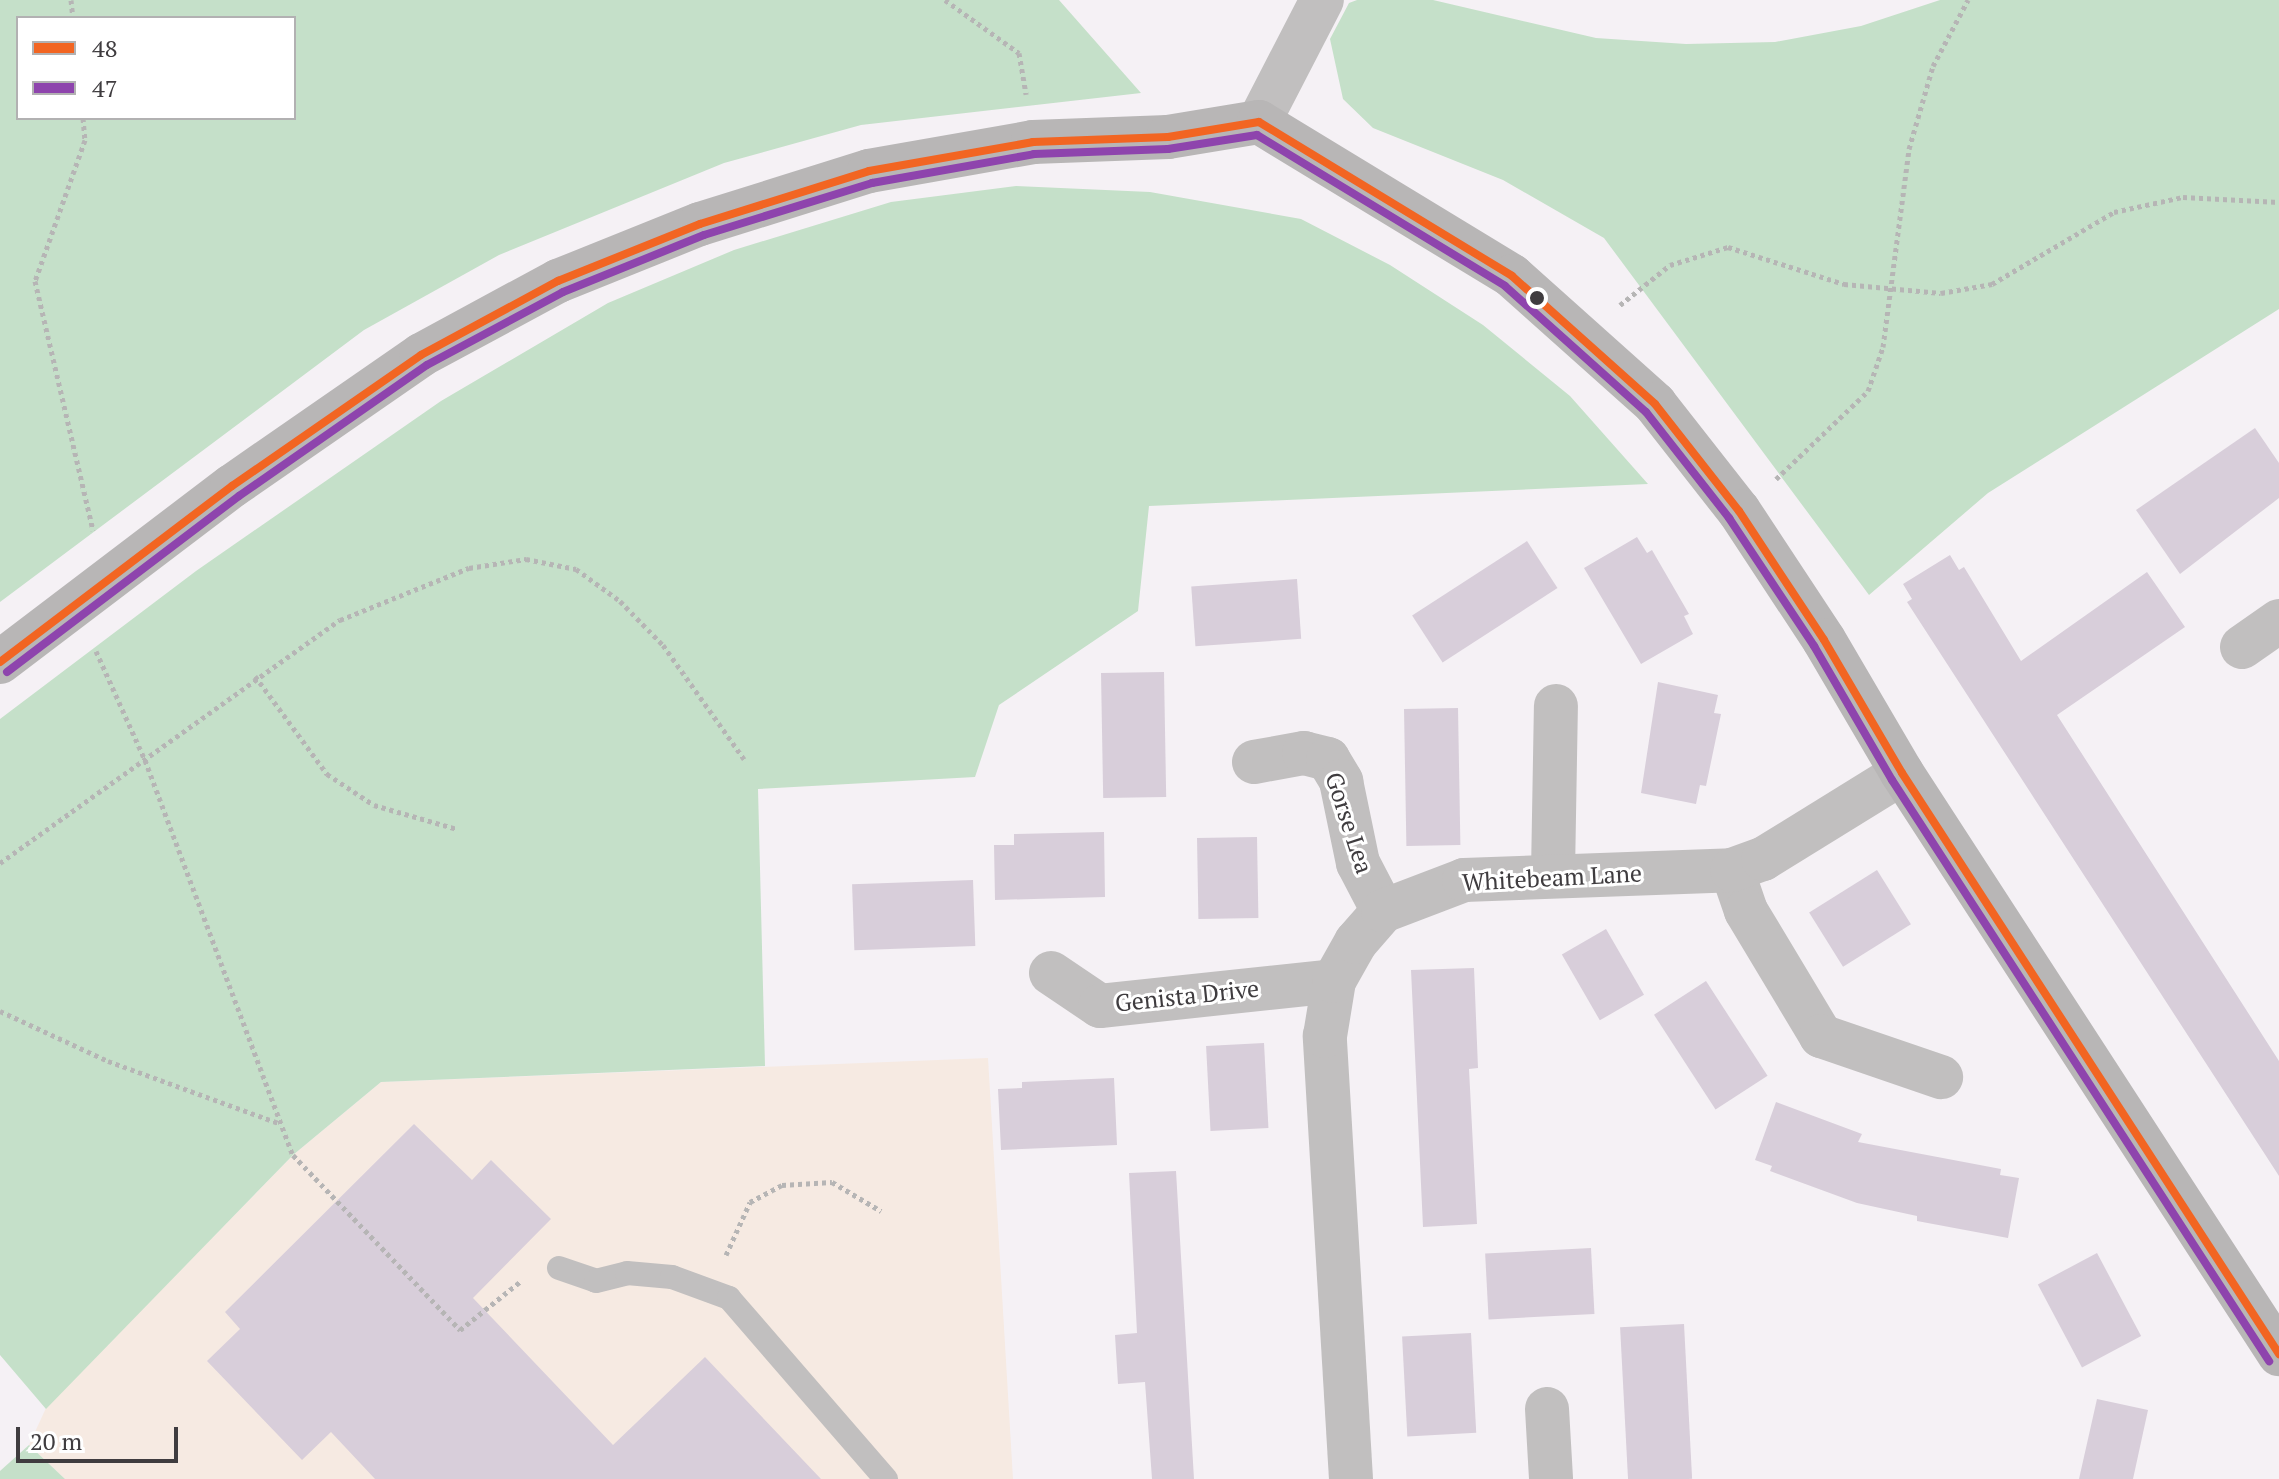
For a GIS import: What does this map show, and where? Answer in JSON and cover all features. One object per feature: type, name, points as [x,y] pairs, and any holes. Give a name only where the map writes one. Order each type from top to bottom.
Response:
[{"type":"street","points":[[1259,122],[1322,0]]},
{"type":"street","points":[[0,662],[111,575],[421,355],[558,281],[700,224],[869,171],[1033,142],[1168,137],[1259,122],[1512,276],[1655,404],[1739,511],[1902,773],[2279,1354]]},
{"type":"street","points":[[2242,647],[2279,621]]},
{"type":"street","points":[[1553,873],[1556,706]]},
{"type":"street","name":"Gorse Lea","points":[[1254,762],[1304,753],[1328,759],[1341,781],[1358,863],[1383,911]]},
{"type":"street","name":"Whitebeam Lane","points":[[1383,911],[1464,880],[1553,873],[1732,870],[1763,859],[1902,773]]},
{"type":"street","points":[[1732,870],[1746,911],[1821,1036],[1941,1077]]},
{"type":"street","points":[[1351,1479],[1325,1036],[1334,981],[1383,911]]},
{"type":"street","name":"Genista Drive","points":[[1051,973],[1100,1006],[1334,981]]},
{"type":"street","points":[[1547,1409],[1551,1479]]},
{"type":"lane","points":[[559,1268],[596,1281],[627,1273],[672,1277],[729,1298],[886,1479]]},
{"type":"path","points":[[945,0],[1019,53],[1033,142]]},
{"type":"path","points":[[1739,511],[1868,391],[1883,347],[1909,149],[1933,66],[1968,0]]},
{"type":"path","points":[[83,120],[85,140],[35,281],[93,530],[111,575]]},
{"type":"path","points":[[1582,336],[1670,265],[1728,247],[1888,291],[1941,293],[1992,284],[2114,212],[2183,197],[2279,202]]},
{"type":"path","points":[[0,863],[145,760],[255,676],[340,620],[404,591],[469,568],[526,559],[576,569],[620,601],[663,645],[744,759]]},
{"type":"path","points":[[75,605],[145,760],[293,1155],[460,1330],[500,1291],[559,1268]]},
{"type":"path","points":[[255,676],[327,774],[374,805],[457,829]]},
{"type":"path","points":[[0,1011],[108,1061],[282,1124]]},
{"type":"path","points":[[729,1298],[722,1266],[750,1202],[782,1185],[832,1182],[881,1211]]},
{"type":"shaded area","points":[[988,1058],[1013,1479],[65,1479],[29,1445],[46,1408],[293,1155],[381,1082]]},
{"type":"green space","points":[[0,0],[1059,0],[1141,93],[861,125],[724,163],[499,255],[364,330],[0,602]]},
{"type":"green space","points":[[1357,0],[1433,0],[1596,38],[1686,44],[1775,42],[1861,26],[1940,0],[2279,0],[2279,309],[1988,493],[1869,595],[1604,238],[1503,180],[1373,128],[1343,99],[1330,39],[1349,3]]},
{"type":"green space","points":[[1016,186],[1150,192],[1301,219],[1390,265],[1483,325],[1570,396],[1648,484],[1149,506],[1138,611],[999,705],[975,777],[758,789],[765,1066],[381,1082],[293,1155],[46,1409],[0,1355],[0,719],[196,571],[441,401],[608,303],[734,250],[891,202]]},
{"type":"green space","points":[[29,1445],[65,1479],[0,1479],[0,1471]]},
{"type":"building","points":[[2255,428],[2279,463],[2279,498],[2180,574],[2136,510]]},
{"type":"building","points":[[1637,537],[1647,553],[1652,550],[1689,614],[1684,616],[1693,634],[1641,664],[1584,568]]},
{"type":"building","points":[[1527,541],[1557,588],[1443,663],[1412,616]]},
{"type":"building","points":[[1950,555],[1959,570],[1964,567],[2021,661],[2147,572],[2185,627],[2057,715],[2279,1061],[2279,1176],[1907,602],[1912,599],[1903,584]]},
{"type":"building","points":[[1297,579],[1301,639],[1195,646],[1191,586]]},
{"type":"building","points":[[1164,672],[1166,797],[1103,798],[1101,673]]},
{"type":"building","points":[[1658,682],[1718,695],[1714,713],[1721,714],[1706,786],[1700,785],[1696,804],[1641,793]]},
{"type":"building","points":[[1458,708],[1460,845],[1406,846],[1404,709]]},
{"type":"building","points":[[1104,832],[1105,897],[995,900],[994,845],[1014,845],[1014,834]]},
{"type":"building","points":[[1257,837],[1258,918],[1198,919],[1197,838]]},
{"type":"building","points":[[1877,870],[1911,924],[1843,967],[1809,912]]},
{"type":"building","points":[[973,880],[975,946],[854,950],[852,884]]},
{"type":"building","points":[[1606,929],[1644,995],[1600,1020],[1562,954]]},
{"type":"building","points":[[1474,968],[1478,1068],[1469,1069],[1477,1224],[1423,1227],[1411,970]]},
{"type":"building","points":[[1706,981],[1768,1076],[1716,1110],[1654,1015]]},
{"type":"building","points":[[1264,1043],[1268,1128],[1211,1131],[1206,1046]]},
{"type":"building","points":[[1114,1078],[1117,1145],[1001,1150],[998,1089],[1022,1088],[1022,1082]]},
{"type":"building","points":[[1776,1102],[1862,1134],[1858,1142],[2001,1169],[2000,1175],[2019,1178],[2008,1238],[1917,1221],[1917,1216],[1857,1203],[1770,1171],[1772,1166],[1755,1160]]},
{"type":"building","points":[[414,1124],[472,1180],[491,1160],[551,1219],[473,1298],[613,1445],[705,1357],[821,1479],[375,1479],[331,1432],[302,1460],[207,1361],[240,1329],[225,1312]]},
{"type":"building","points":[[1176,1171],[1194,1479],[1152,1479],[1145,1382],[1118,1384],[1115,1335],[1137,1333],[1129,1173]]},
{"type":"building","points":[[1591,1248],[1594,1314],[1489,1319],[1485,1254]]},
{"type":"building","points":[[2097,1253],[2141,1336],[2082,1367],[2038,1284]]},
{"type":"building","points":[[1684,1324],[1692,1479],[1628,1479],[1620,1327]]},
{"type":"building","points":[[1471,1333],[1476,1433],[1407,1436],[1402,1337]]},
{"type":"building","points":[[2097,1399],[2148,1410],[2133,1479],[2079,1479]]},
{"type":"transit line","name":"48","points":[[0,662],[232,486],[421,355],[558,281],[700,224],[869,171],[1033,142],[1168,137],[1259,122],[1512,276],[1655,404],[1739,511],[1824,640],[1902,773],[2279,1354]]},
{"type":"transit line","name":"47","points":[[7,672],[239,496],[427,365],[563,292],[704,235],[872,183],[1034,154],[1168,149],[1257,135],[1505,286],[1646,412],[1729,518],[1814,646],[1892,780],[2269,1361]]}]
